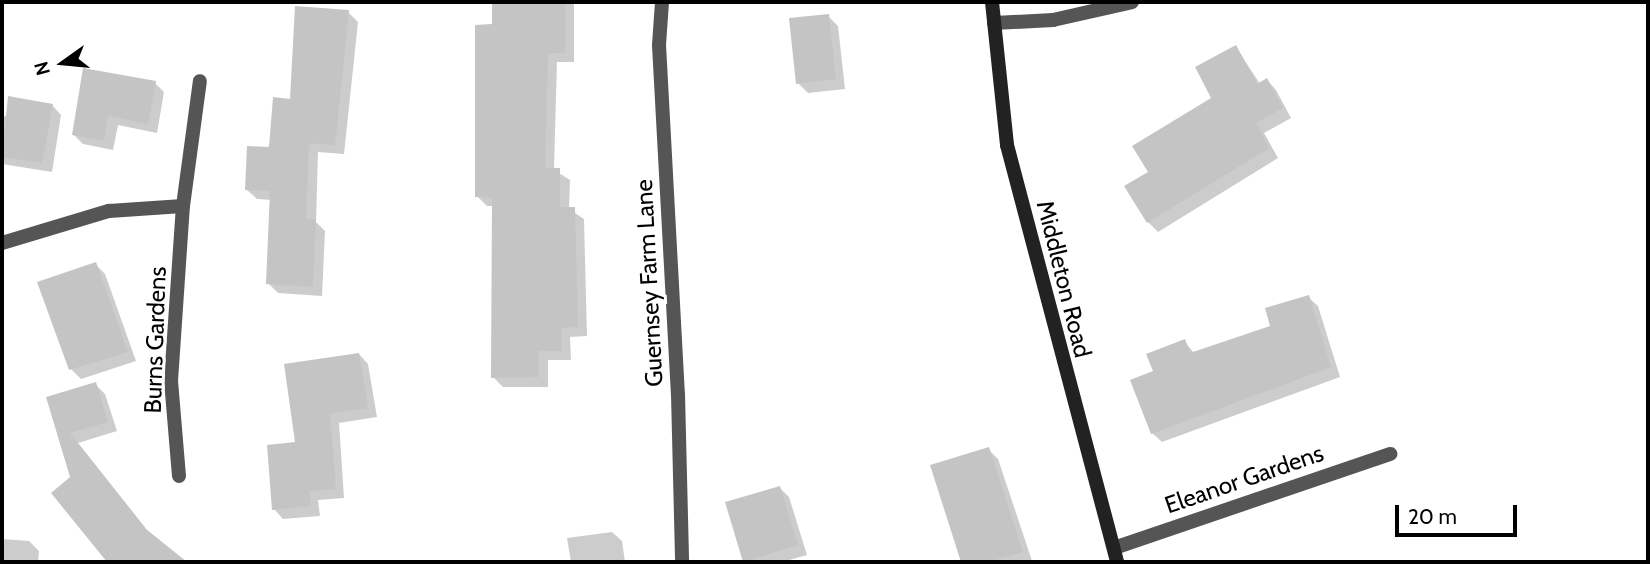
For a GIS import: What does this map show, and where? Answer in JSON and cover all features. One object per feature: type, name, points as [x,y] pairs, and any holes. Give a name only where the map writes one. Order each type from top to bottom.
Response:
[{"type":"main road","name":"Middleton Road","points":[[992,2],[1007,145],[1079,431],[1116,555]]},
{"type":"street","name":"Guernsey Farm Lane","points":[[662,2],[659,45],[678,394],[682,562]]},
{"type":"street","points":[[994,23],[1053,20],[1132,2]]},
{"type":"street","name":"Burns Gardens","points":[[179,476],[172,381],[183,206],[200,81]]},
{"type":"street","points":[[2,243],[109,211],[183,206]]},
{"type":"street","name":"Eleanor Gardens","points":[[1116,555],[1390,454]]},
{"type":"building","points":[[492,2],[565,2],[565,53],[548,53],[545,168],[560,168],[560,207],[575,207],[578,327],[561,328],[562,351],[539,351],[539,377],[491,378],[492,197],[475,197],[475,25],[492,24]]},
{"type":"building","points":[[295,6],[349,10],[335,145],[309,143],[306,219],[316,219],[313,287],[266,284],[270,191],[245,190],[247,146],[269,147],[273,97],[290,99]]},
{"type":"building","points":[[829,14],[836,79],[796,84],[789,18]]},
{"type":"building","points":[[1236,45],[1257,84],[1267,78],[1283,108],[1256,123],[1269,148],[1147,223],[1124,186],[1148,172],[1132,146],[1211,98],[1195,67]]},
{"type":"building","points":[[83,68],[156,81],[148,124],[108,116],[104,141],[72,135]]},
{"type":"building","points":[[8,96],[53,104],[42,163],[2,157]]},
{"type":"building","points":[[96,262],[128,352],[69,370],[37,282]]},
{"type":"building","points":[[1309,295],[1331,367],[1151,434],[1130,380],[1153,371],[1146,354],[1185,339],[1190,353],[1270,326],[1265,308]]},
{"type":"building","points":[[359,353],[368,408],[330,414],[336,489],[309,491],[311,506],[272,510],[267,445],[295,442],[284,364]]},
{"type":"building","points":[[96,382],[108,422],[70,433],[146,529],[187,562],[107,562],[51,493],[70,477],[46,397]]},
{"type":"building","points":[[989,447],[1023,552],[988,562],[961,562],[930,465]]},
{"type":"building","points":[[780,486],[798,545],[743,562],[725,502]]}]
